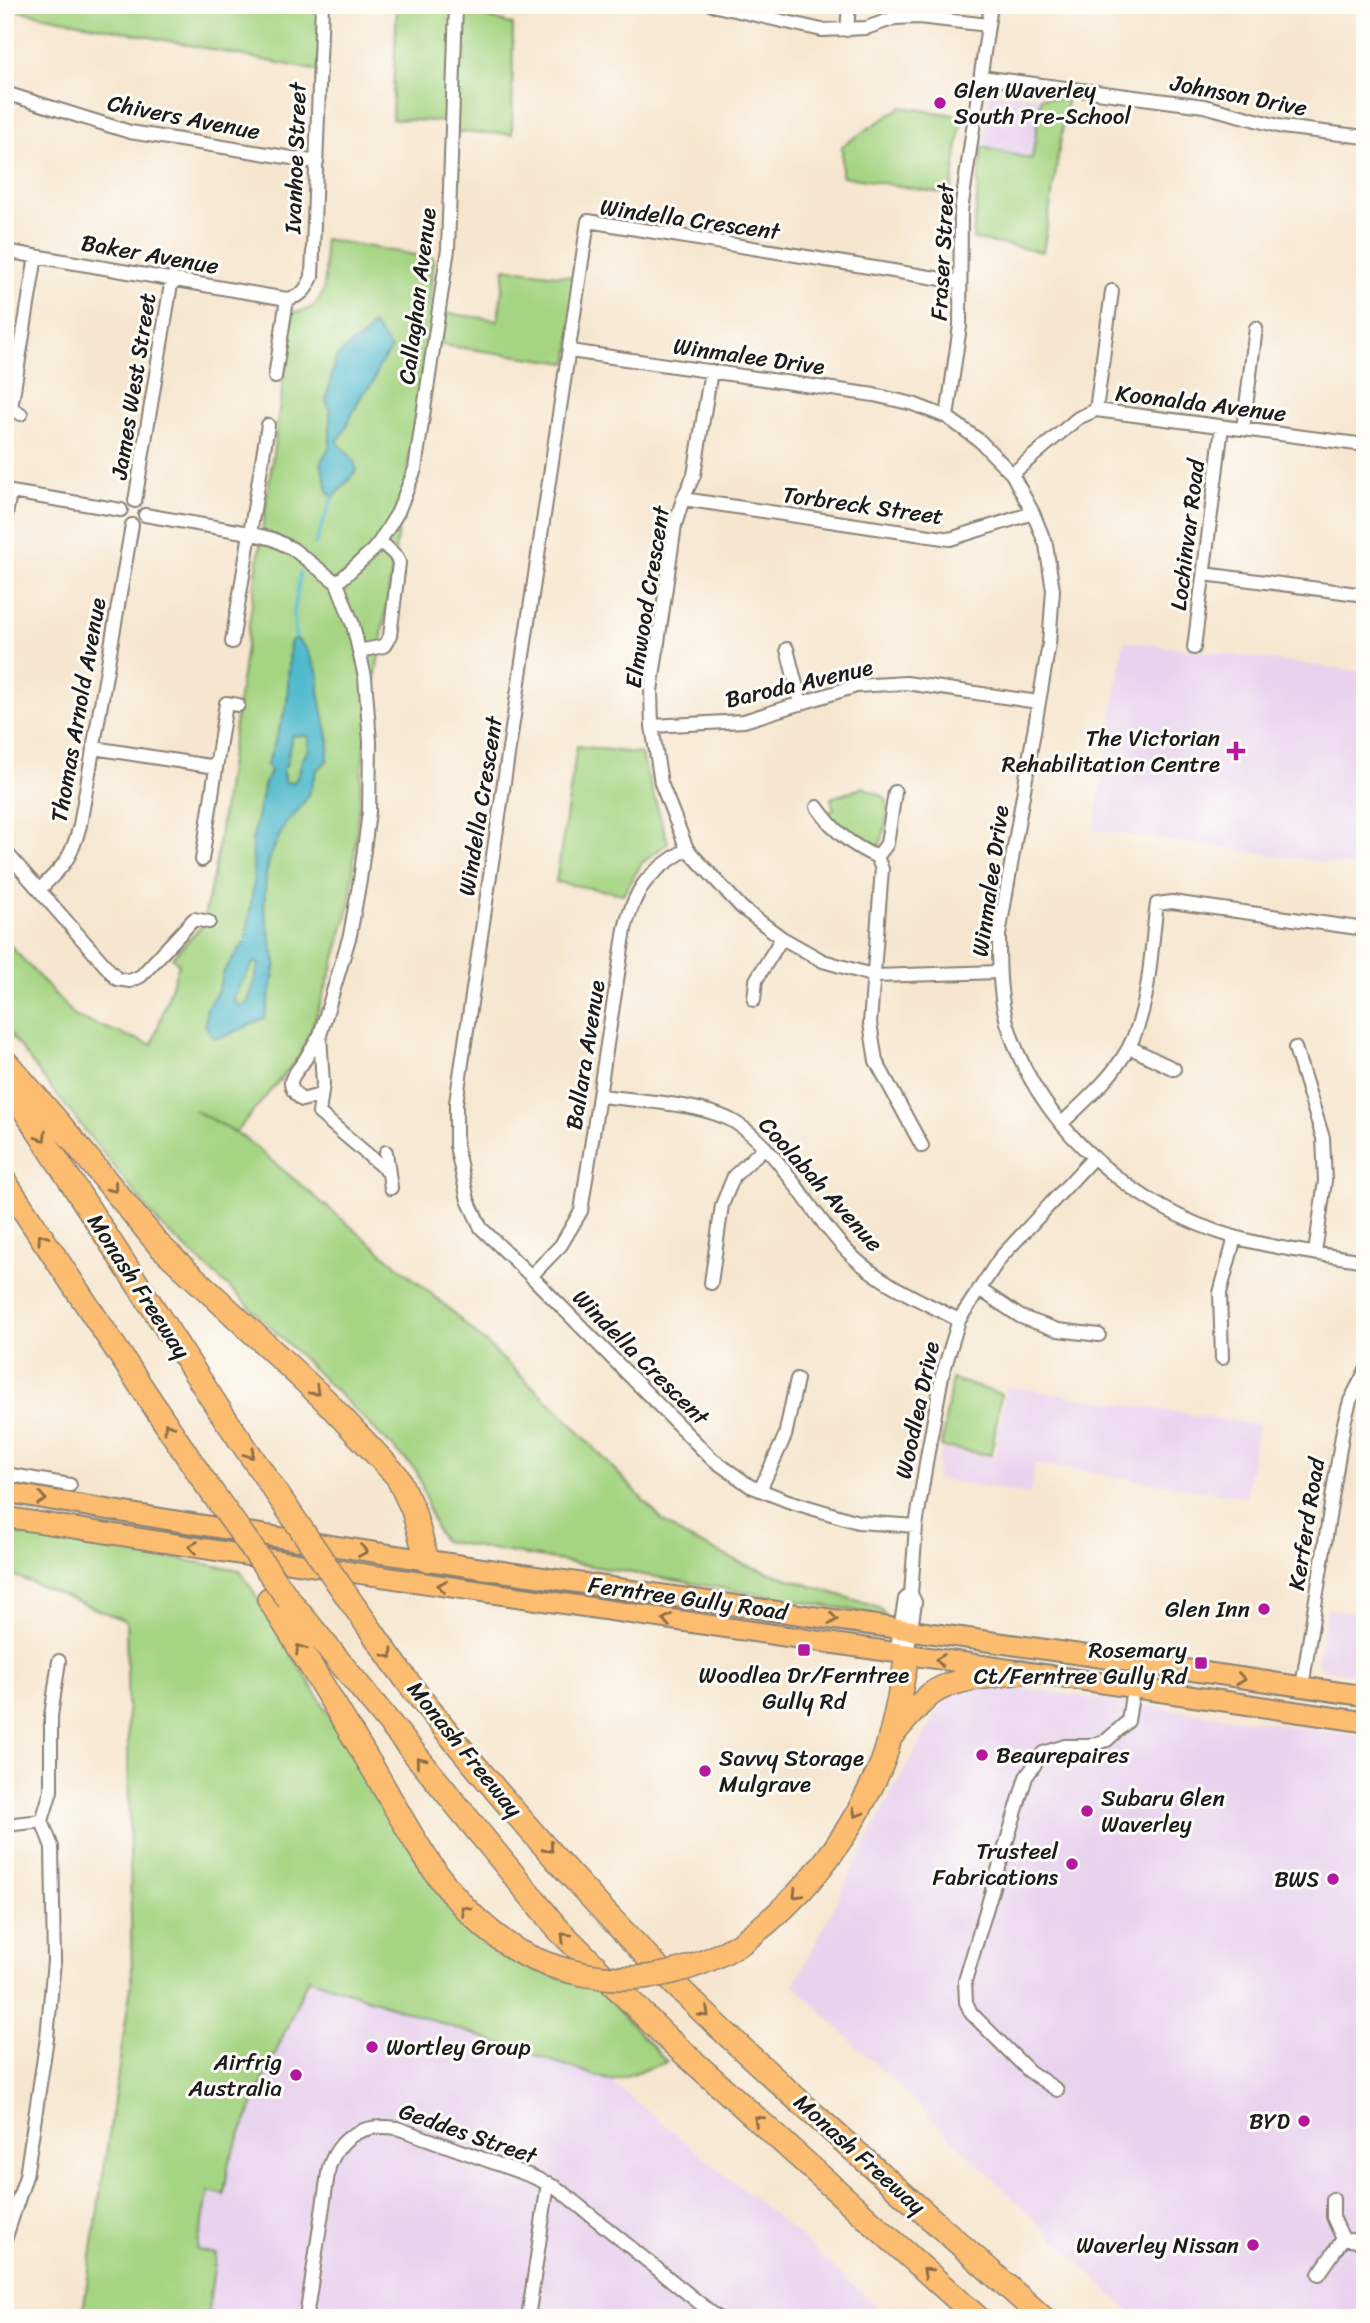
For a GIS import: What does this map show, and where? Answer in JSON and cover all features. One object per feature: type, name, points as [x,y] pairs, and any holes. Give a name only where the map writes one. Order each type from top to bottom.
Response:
[{"type":"highway","points":[[5,1061],[159,1245],[324,1399],[397,1476],[413,1510],[427,1560]]},
{"type":"highway","name":"Monash Freeway","points":[[5,1080],[218,1408],[349,1599],[419,1696],[498,1793],[624,1931],[699,2007],[1043,2318]]},
{"type":"highway","name":"Monash Freeway","points":[[5,1182],[206,1484],[279,1600],[557,1928],[666,2037],[978,2318]]},
{"type":"highway","points":[[279,1600],[434,1870],[470,1915],[499,1939],[542,1963],[579,1974],[624,1979],[681,1970],[709,1960],[741,1943],[787,1905],[814,1876],[861,1808],[877,1774],[890,1737],[902,1655]]},
{"type":"highway","points":[[890,1737],[931,1694],[962,1681],[1021,1672]]},
{"type":"main road","name":"Ferntree Gully Road","points":[[5,1492],[193,1526],[523,1576],[1356,1695]]},
{"type":"main road","name":"Ferntree Gully Road","points":[[5,1517],[358,1573],[1365,1722]]},
{"type":"main road","points":[[1344,1719],[1356,1695]]},
{"type":"street","name":"Ivanhoe Street","points":[[287,299],[298,297],[306,290],[313,277],[322,5]]},
{"type":"street","name":"Callaghan Avenue","points":[[337,583],[380,541],[398,512],[415,468],[448,249],[456,5]]},
{"type":"street","points":[[712,5],[822,30],[866,28],[895,18],[919,17],[988,25]]},
{"type":"street","points":[[846,30],[849,5]]},
{"type":"street","name":"Fraser Street","points":[[947,417],[958,354],[961,211],[991,5]]},
{"type":"street","name":"Johnson Drive","points":[[981,77],[1204,106],[1282,127],[1365,137]]},
{"type":"street","name":"Chivers Avenue","points":[[5,93],[130,132],[317,162]]},
{"type":"street","name":"Windella Crescent","points":[[916,1526],[841,1519],[760,1490],[721,1466],[703,1450],[481,1228],[468,1200],[456,1146],[456,1103],[588,221],[960,282]]},
{"type":"street","name":"Baker Avenue","points":[[5,251],[287,299]]},
{"type":"street","points":[[12,410],[36,256]]},
{"type":"street","name":"James West Street","points":[[135,501],[172,278]]},
{"type":"street","points":[[1096,410],[1112,290]]},
{"type":"street","points":[[275,377],[287,299]]},
{"type":"street","points":[[1243,429],[1256,328]]},
{"type":"street","name":"Winmalee Drive","points":[[570,351],[874,395],[913,404],[947,417],[980,441],[1012,474],[1034,513],[1046,545],[1053,590],[1049,644],[999,935],[1003,1006],[1020,1058],[1033,1083],[1062,1123],[1094,1157],[1128,1186],[1187,1220],[1235,1237],[1365,1261]]},
{"type":"street","name":"Elmwood Crescent","points":[[711,371],[694,475],[675,525],[651,691],[652,726],[661,783],[687,849],[742,908],[782,938],[823,961],[875,976],[999,972]]},
{"type":"street","name":"Koonalda Avenue","points":[[1012,474],[1078,418],[1096,410],[1365,445]]},
{"type":"street","points":[[232,642],[268,425]]},
{"type":"street","name":"Lochinvar Road","points":[[1194,648],[1222,427]]},
{"type":"street","points":[[5,521],[8,492],[121,510]]},
{"type":"street","name":"Torbreck Street","points":[[683,499],[950,539],[1034,513]]},
{"type":"street","points":[[135,501],[143,506],[145,515],[140,523],[132,525],[122,518],[121,510],[126,503],[135,501]]},
{"type":"street","points":[[145,515],[248,533],[273,539],[293,549],[337,583],[353,625],[365,677],[370,742],[369,812],[360,880],[349,934],[320,1035],[291,1077],[290,1086],[302,1100],[387,1171]]},
{"type":"street","name":"Thomas Arnold Avenue","points":[[39,890],[65,864],[75,844],[132,525]]},
{"type":"street","points":[[359,651],[384,646],[390,636],[400,563],[380,541]]},
{"type":"street","points":[[1204,574],[1365,595]]},
{"type":"street","points":[[787,649],[801,704]]},
{"type":"street","name":"Baroda Avenue","points":[[652,726],[744,721],[856,686],[906,683],[1038,702]]},
{"type":"street","points":[[202,860],[226,703],[238,705]]},
{"type":"street","points":[[94,748],[216,767]]},
{"type":"street","points":[[877,857],[887,844],[895,792]]},
{"type":"street","points":[[817,807],[832,828],[854,846],[877,857],[882,869],[870,1023],[876,1061],[922,1146]]},
{"type":"street","name":"Ballara Avenue","points":[[531,1276],[561,1245],[581,1211],[625,929],[632,900],[657,867],[687,849]]},
{"type":"street","points":[[5,851],[117,979],[130,981],[141,976],[194,919],[209,922]]},
{"type":"street","points":[[1062,1123],[1100,1087],[1129,1047],[1138,1025],[1146,992],[1157,904],[1172,902],[1365,929]]},
{"type":"street","points":[[754,1000],[756,980],[782,938]]},
{"type":"street","points":[[319,1113],[323,1084],[320,1035]]},
{"type":"street","points":[[1129,1047],[1174,1069]]},
{"type":"street","points":[[1295,1048],[1323,1138],[1325,1181],[1315,1253]]},
{"type":"street","points":[[302,1100],[320,1095]]},
{"type":"street","name":"Coolabah Avenue","points":[[601,1096],[705,1110],[735,1123],[765,1147],[830,1233],[851,1255],[883,1280],[959,1320]]},
{"type":"street","points":[[711,1283],[723,1205],[734,1176],[765,1147]]},
{"type":"street","points":[[386,1152],[391,1188]]},
{"type":"street","name":"Woodlea Drive","points":[[902,1655],[906,1629],[915,1602],[911,1594],[916,1526],[942,1376],[959,1320],[1000,1258],[1094,1157]]},
{"type":"street","points":[[1222,1358],[1220,1293],[1235,1237]]},
{"type":"street","points":[[979,1289],[1021,1317],[1058,1330],[1099,1335]]},
{"type":"street","name":"Kerferd Road","points":[[1302,1687],[1344,1423],[1350,1401],[1365,1372]]},
{"type":"street","points":[[760,1490],[785,1436],[797,1380]]},
{"type":"street","points":[[5,1474],[71,1485]]},
{"type":"street","points":[[5,2240],[26,2176],[47,2038],[54,1961],[52,1847],[42,1821],[51,1791],[51,1716],[59,1661]]},
{"type":"street","points":[[1057,2090],[1029,2071],[971,2012],[966,2003],[965,1981],[1026,1777],[1043,1754],[1065,1746],[1089,1746],[1107,1740],[1128,1720],[1137,1663]]},
{"type":"street","points":[[5,1825],[42,1821]]},
{"type":"street","name":"Geddes Street","points":[[306,2318],[329,2167],[334,2152],[358,2131],[380,2125],[397,2128],[548,2183],[569,2196],[718,2318]]},
{"type":"street","points":[[528,2318],[548,2183]]},
{"type":"street","points":[[1333,2199],[1333,2217],[1343,2239]]},
{"type":"street","points":[[1343,2239],[1362,2242]]},
{"type":"street","points":[[1319,2274],[1343,2239]]},
{"type":"shaded area","points":[[991,92],[1040,97],[1032,159],[983,147]]},
{"type":"shaded area","name":"The Victorian Rehabilitation Centre","points":[[1124,641],[1365,672],[1365,868],[1094,830]]},
{"type":"shaded area","points":[[1006,1386],[1258,1425],[1246,1497],[1035,1464],[1030,1494],[936,1479],[941,1449],[995,1458]]},
{"type":"shaded area","points":[[1327,1609],[1365,1615],[1365,1676],[1324,1670],[1317,1662]]},
{"type":"shaded area","points":[[987,1683],[1365,1737],[1365,2318],[1136,2318],[794,1985],[889,1798],[948,1694]]},
{"type":"shaded area","points":[[308,1978],[611,2081],[790,2228],[888,2318],[207,2318],[216,2254],[197,2250],[209,2191],[224,2195],[229,2161]]},
{"type":"green space","points":[[5,5],[321,5],[319,71],[5,8]]},
{"type":"green space","points":[[397,5],[452,6],[513,25],[512,134],[452,132],[452,122],[392,119]]},
{"type":"green space","points":[[1041,97],[1067,100],[1043,252],[973,239],[982,147],[1032,159]]},
{"type":"green space","points":[[901,107],[962,116],[951,195],[842,176],[842,146]]},
{"type":"green space","points":[[324,239],[433,258],[429,311],[498,320],[505,268],[580,278],[568,363],[427,343],[363,758],[350,905],[332,969],[310,1034],[299,1057],[236,1132],[194,1110],[246,1139],[447,1307],[562,1414],[663,1521],[685,1537],[746,1565],[880,1608],[886,1616],[443,1541],[434,1524],[416,1470],[240,1297],[162,1227],[5,1027],[5,940],[76,1017],[152,1045],[179,964],[172,957],[202,926],[215,867],[293,312],[306,310],[321,296],[325,275]]},
{"type":"green space","points":[[577,746],[641,754],[668,843],[642,863],[623,894],[556,882]]},
{"type":"green space","points":[[864,787],[883,796],[887,802],[886,822],[878,847],[858,840],[829,817],[830,811],[834,810],[831,798]]},
{"type":"green space","points":[[952,1379],[1001,1394],[991,1455],[941,1447]]},
{"type":"green space","points":[[5,1532],[100,1545],[240,1570],[440,1894],[460,1919],[492,1947],[525,1967],[594,1985],[667,2062],[611,2081],[308,1978],[229,2161],[224,2195],[209,2191],[197,2250],[216,2254],[207,2318],[82,2318],[132,1978],[126,1621],[5,1572]]},
{"type":"water","points":[[372,324],[391,349],[337,441],[353,460],[357,470],[334,497],[328,492],[321,462],[330,446],[330,411],[326,400],[336,358],[351,344],[364,337]]},
{"type":"water","points":[[295,637],[306,648],[319,675],[319,693],[329,742],[327,761],[317,770],[307,797],[285,824],[270,856],[264,909],[276,963],[265,1018],[223,1037],[213,1037],[205,1025],[207,1008],[218,990],[224,971],[246,940],[254,882],[252,842],[263,788],[270,771],[267,765],[287,705],[290,643]],"holes":[[[292,735],[308,736],[309,750],[293,783],[284,782],[283,768],[286,766]],[[257,962],[259,965],[248,1003],[239,1006],[233,998],[253,963]]]},
{"type":"waterway","points":[[315,544],[333,496]]},
{"type":"waterway","points":[[295,637],[294,612],[300,573]]},
{"type":"place","name":"Glen Waverley South Pre-School","points":[[940,103]]},
{"type":"place","name":"The Victorian Rehabilitation Centre","points":[[1236,751]]},
{"type":"place","name":"Glen Inn","points":[[1264,1609]]},
{"type":"place","name":"Woodlea Dr/Ferntree Gully Rd","points":[[804,1650]]},
{"type":"place","name":"Rosemary Ct/Ferntree Gully Rd","points":[[1201,1663]]},
{"type":"place","name":"Beaurepaires","points":[[982,1755]]},
{"type":"place","name":"Savvy Storage Mulgrave","points":[[705,1771]]},
{"type":"place","name":"Subaru Glen Waverley","points":[[1087,1811]]},
{"type":"place","name":"Trusteel Fabrications","points":[[1072,1864]]},
{"type":"place","name":"BWS","points":[[1333,1879]]},
{"type":"place","name":"Wortley Group","points":[[372,2047]]},
{"type":"place","name":"Airfrig Australia","points":[[296,2075]]},
{"type":"place","name":"BYD","points":[[1304,2121]]},
{"type":"place","name":"Waverley Nissan","points":[[1253,2245]]}]
